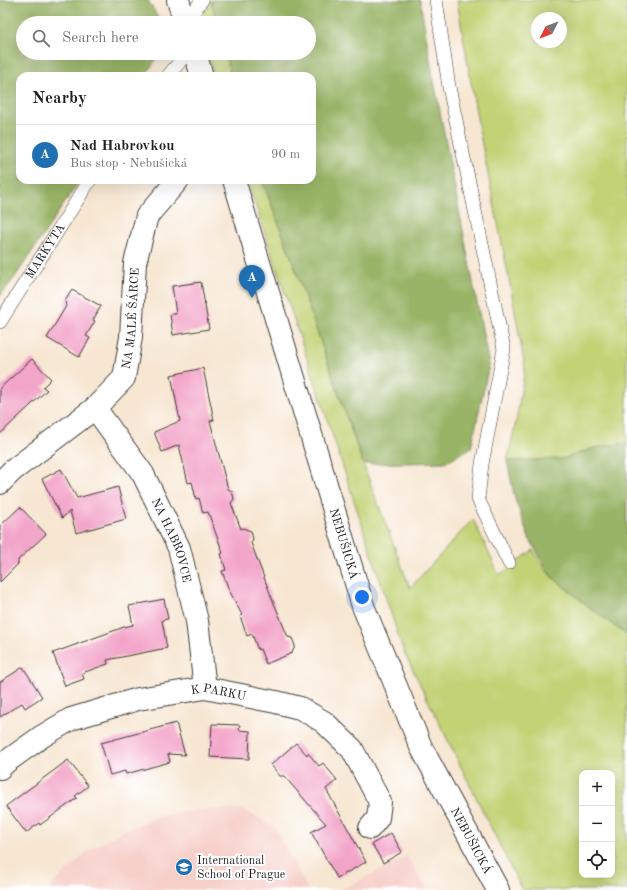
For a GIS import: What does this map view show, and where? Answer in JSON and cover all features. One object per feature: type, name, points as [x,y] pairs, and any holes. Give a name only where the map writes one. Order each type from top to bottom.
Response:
[{"type":"street","points":[[178,0],[183,16]]},
{"type":"street","points":[[197,60],[201,72]]},
{"type":"street","name":"NA MALÉ ŠÁRCE","points":[[0,483],[12,471],[95,408],[124,378],[131,337],[134,263],[147,216],[175,184]]},
{"type":"street","name":"NEBUŠICKÁ","points":[[235,184],[363,606],[421,747],[498,890]]},
{"type":"street","name":"NA HABROVCE","points":[[95,408],[143,474],[179,548],[197,621],[205,688]]},
{"type":"street","name":"K PARKU","points":[[0,768],[40,737],[71,720],[138,699],[205,688],[300,708],[324,722],[352,749],[380,802],[378,818],[370,828]]},
{"type":"lane","points":[[190,16],[202,0]]},
{"type":"lane","points":[[436,0],[449,88],[504,349],[482,464],[478,499],[509,563]]},
{"type":"lane","points":[[171,72],[181,60]]},
{"type":"lane","name":"MARKYTA","points":[[0,322],[87,184]]},
{"type":"shaded area","name":"International School of Prague","points":[[242,809],[275,828],[308,890],[50,890],[53,884],[90,849],[125,830],[161,816],[199,810]]},
{"type":"shaded area","points":[[407,856],[427,890],[341,890]]},
{"type":"green space","points":[[0,0],[148,0],[157,16],[16,16],[16,60],[155,60],[148,72],[16,72],[16,184],[77,184],[15,277],[0,296]]},
{"type":"green space","points":[[211,0],[420,0],[431,65],[489,365],[471,448],[445,462],[363,464],[293,262],[264,184],[316,184],[316,72],[230,72],[227,60],[316,60],[316,16],[215,16]]},
{"type":"green space","points":[[457,0],[627,0],[627,443],[594,448],[563,459],[507,461],[516,422],[525,368],[478,124]]},
{"type":"green space","points":[[211,1],[215,16],[196,16],[195,11]]},
{"type":"green space","points":[[209,60],[227,60],[230,72],[213,72]]},
{"type":"green space","points":[[248,184],[264,184],[293,262],[363,464],[410,588],[473,519],[499,575],[533,550],[544,568],[551,576],[627,635],[627,890],[522,890],[403,650]]},
{"type":"green space","points":[[627,443],[627,635],[551,576],[529,538],[515,499],[507,461],[563,459],[594,448]]},
{"type":"building","points":[[201,282],[209,329],[173,335],[170,314],[176,314],[172,286]]},
{"type":"building","points":[[72,290],[101,306],[93,320],[95,321],[86,336],[90,338],[79,357],[47,338],[66,306],[65,301]]},
{"type":"building","points":[[32,359],[51,379],[43,387],[47,390],[0,434],[0,388]]},
{"type":"building","points":[[203,368],[214,420],[210,421],[228,489],[232,491],[234,499],[231,503],[241,529],[243,528],[251,531],[253,539],[251,543],[271,596],[288,637],[292,638],[295,646],[292,653],[266,664],[260,649],[258,650],[252,634],[247,636],[240,616],[242,615],[229,590],[222,571],[226,570],[221,554],[223,553],[208,512],[203,513],[199,498],[196,499],[192,482],[188,483],[179,445],[162,452],[154,432],[180,421],[171,375]]},
{"type":"building","points":[[61,469],[77,498],[118,487],[126,519],[76,533],[70,511],[62,518],[42,479]]},
{"type":"building","points":[[20,507],[46,534],[18,560],[18,564],[0,582],[0,526]]},
{"type":"building","points":[[164,599],[168,619],[162,620],[167,648],[107,660],[108,664],[82,673],[84,679],[65,686],[53,653],[133,625],[129,606]]},
{"type":"building","points":[[23,667],[42,697],[25,708],[22,703],[0,717],[0,682]]},
{"type":"building","points":[[176,723],[185,755],[168,754],[170,762],[126,774],[125,771],[110,775],[101,743]]},
{"type":"building","points":[[212,724],[240,725],[239,730],[250,731],[249,759],[210,757]]},
{"type":"building","points":[[296,743],[307,755],[308,753],[319,766],[323,763],[337,780],[326,789],[366,862],[337,878],[311,832],[326,824],[284,776],[280,776],[271,765]]},
{"type":"building","points":[[68,760],[88,786],[75,796],[77,798],[40,825],[39,823],[26,833],[6,806]]},
{"type":"building","points":[[391,833],[402,852],[383,863],[372,844]]},
{"type":"place","name":"Nad Habrovkou","points":[[252,298]]},
{"type":"place","name":"International School of Prague","points":[[184,867]]}]
